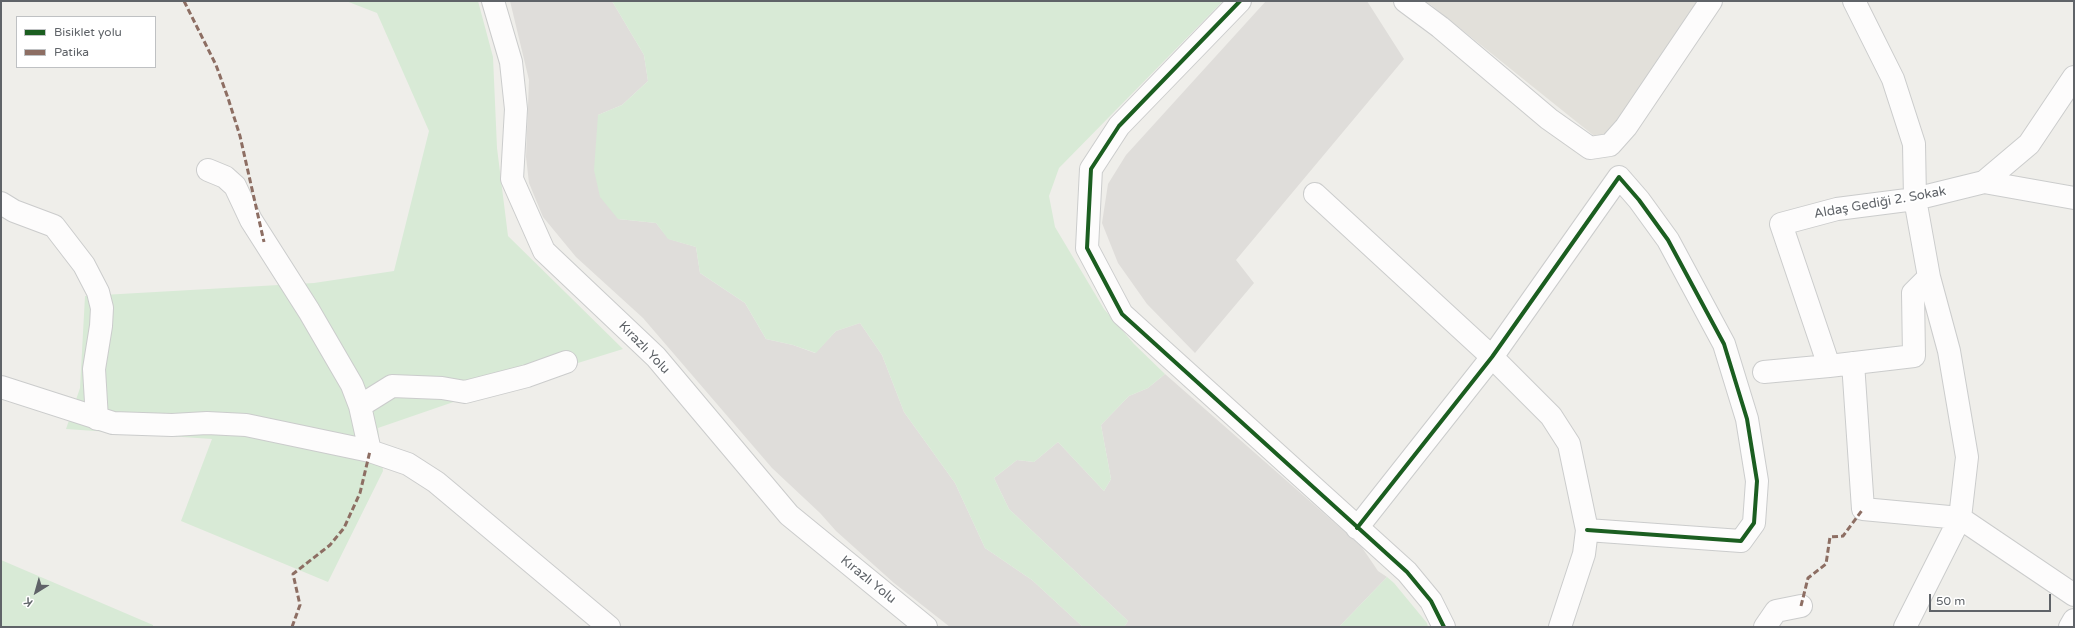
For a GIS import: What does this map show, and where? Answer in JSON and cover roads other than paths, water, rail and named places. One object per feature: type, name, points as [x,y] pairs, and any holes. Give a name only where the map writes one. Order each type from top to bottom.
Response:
[{"type":"street","name":"Kırazlı Yolu","points":[[493,1],[511,62],[516,109],[512,179],[544,251],[656,357],[789,515],[926,627]]},
{"type":"street","points":[[1240,1],[1119,126],[1091,169],[1087,248],[1122,314],[1407,572],[1431,601],[1444,627]]},
{"type":"street","points":[[1405,1],[1440,28],[1549,119],[1590,148],[1610,145],[1626,127],[1711,1]]},
{"type":"street","points":[[1864,6],[1893,79],[1914,144],[1915,199],[1929,277],[1950,351],[1967,457],[1960,518],[1905,627]]},
{"type":"street","points":[[1984,182],[2029,144],[2074,77]]},
{"type":"street","points":[[208,170],[225,177],[235,186],[251,220],[309,311],[352,385],[360,406],[370,451]]},
{"type":"street","points":[[1357,528],[1492,357],[1619,177],[1639,200],[1668,240],[1724,344],[1748,426],[1757,481],[1754,523],[1741,540],[1587,530]]},
{"type":"street","name":"Aldaş Gediği 2. Sokak","points":[[1829,366],[1781,224],[1837,209],[1915,199],[1984,182],[2074,198]]},
{"type":"street","points":[[1315,194],[1492,357],[1551,416],[1569,444],[1587,530],[1584,554],[1560,627]]},
{"type":"street","points":[[1,203],[14,210],[54,226],[84,265],[98,292],[102,308],[101,326],[94,369],[97,419]]},
{"type":"street","points":[[1764,372],[1914,356],[1913,293],[1929,277]]},
{"type":"street","points":[[360,406],[392,386],[442,388],[465,392],[527,376],[566,362]]},
{"type":"street","points":[[1853,363],[1863,509],[1960,518],[2074,595]]},
{"type":"street","points":[[1,387],[113,424],[172,425],[207,422],[246,425],[370,451],[408,464],[436,482],[609,627]]},
{"type":"street","points":[[1765,627],[1776,611],[1801,606]]},
{"type":"street","points":[[2070,627],[2074,620]]}]
